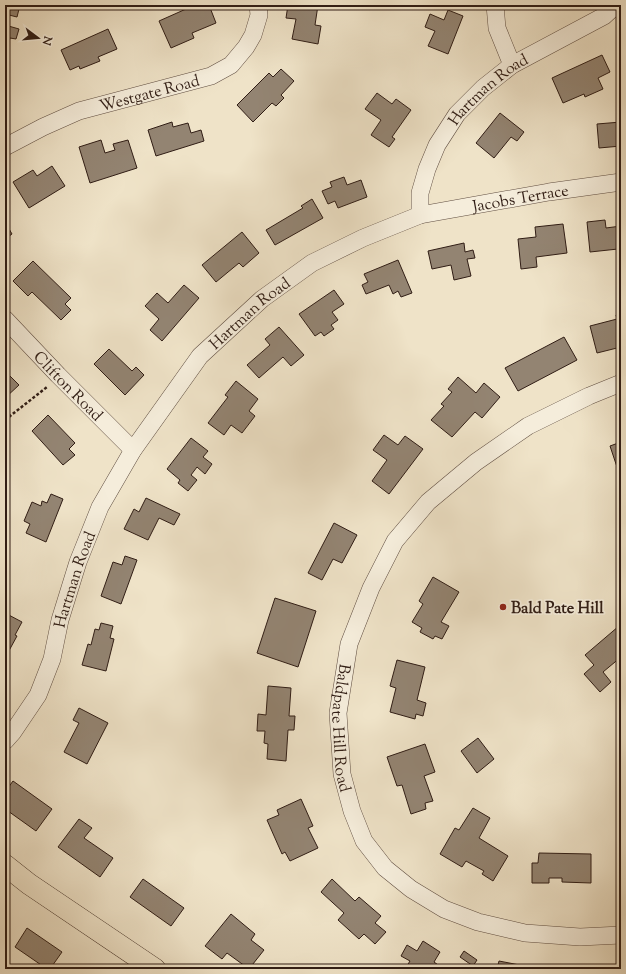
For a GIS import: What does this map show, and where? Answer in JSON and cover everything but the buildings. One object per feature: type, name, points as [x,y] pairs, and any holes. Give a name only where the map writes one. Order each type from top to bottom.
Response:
[{"type":"main road","points":[[5,865],[29,884],[155,969]]},
{"type":"street","name":"Westgate Road","points":[[5,147],[43,127],[79,111],[211,76],[231,65],[246,47],[253,35],[259,15],[258,5]]},
{"type":"street","points":[[495,5],[498,28],[512,65]]},
{"type":"street","name":"Hartman Road","points":[[5,741],[13,732],[38,695],[52,659],[60,620],[78,562],[100,507],[134,450],[200,356],[262,299],[312,263],[363,238],[420,215],[420,193],[427,169],[437,145],[457,114],[483,88],[512,65],[604,16],[616,5]]},
{"type":"street","name":"Jacobs Terrace","points":[[420,215],[549,192],[621,182]]},
{"type":"street","name":"Clifton Road","points":[[5,319],[58,375],[134,450]]},
{"type":"street","name":"Baldpate Hill Road","points":[[621,383],[589,396],[528,426],[476,462],[428,502],[396,541],[371,588],[349,644],[338,713],[342,774],[352,811],[364,841],[385,868],[411,890],[444,910],[478,922],[525,933],[580,937],[621,935]]},
{"type":"path","points":[[5,420],[47,386]]},
{"type":"place","name":"Bald Pate Hill","points":[[503,607]]}]
